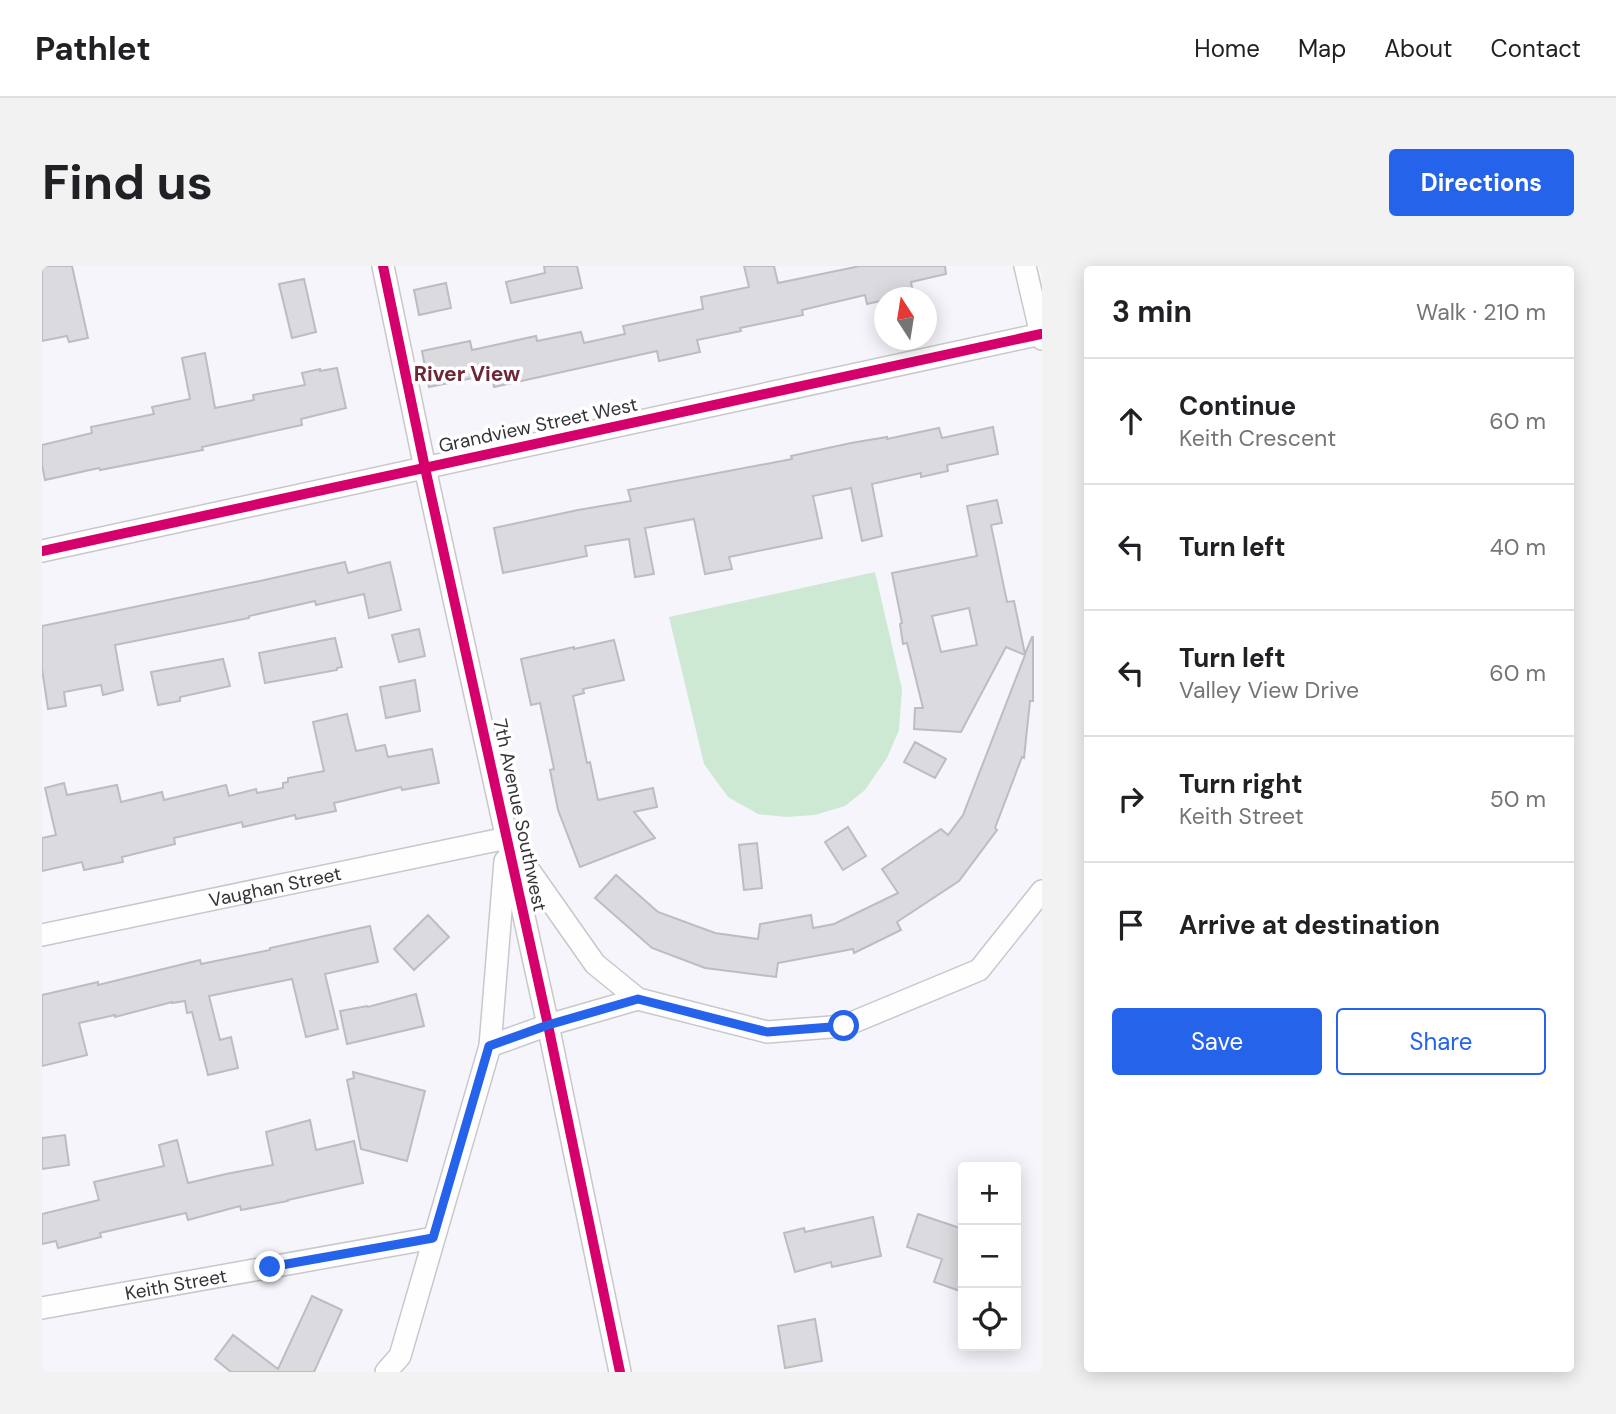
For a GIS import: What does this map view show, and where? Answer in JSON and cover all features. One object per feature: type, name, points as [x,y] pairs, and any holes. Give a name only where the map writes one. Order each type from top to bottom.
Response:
[{"type":"street","name":"7th Avenue Southwest","points":[[383,266],[548,1025],[620,1372]]},
{"type":"street","points":[[1025,266],[1041,337]]},
{"type":"street","name":"Grandview Street West","points":[[42,551],[1041,337]]},
{"type":"street","points":[[507,838],[595,964],[638,999],[767,1032],[844,1026],[979,970],[1042,891]]},
{"type":"street","points":[[386,1372],[400,1356],[489,1046],[507,838]]},
{"type":"street","name":"Vaughan Street","points":[[42,935],[507,838]]},
{"type":"street","points":[[489,1046],[548,1025],[638,999]]},
{"type":"street","name":"Keith Street","points":[[42,1308],[433,1238]]},
{"type":"green space","points":[[875,572],[902,689],[899,730],[887,758],[865,790],[845,806],[815,815],[786,817],[758,814],[728,797],[704,764],[669,617]]},
{"type":"building","points":[[42,266],[72,266],[88,338],[69,342],[67,336],[42,341]]},
{"type":"building","points":[[544,266],[577,266],[582,288],[511,303],[506,282],[545,273]]},
{"type":"building","points":[[744,266],[774,266],[778,283],[860,266],[945,266],[946,274],[911,282],[912,287],[874,287],[874,302],[867,304],[865,295],[802,310],[803,315],[697,340],[700,352],[659,361],[657,351],[494,387],[492,374],[429,387],[422,351],[470,341],[472,350],[536,336],[537,341],[581,332],[584,343],[625,334],[623,326],[703,309],[701,297],[749,287]]},
{"type":"building","points":[[304,279],[316,332],[292,338],[279,284]]},
{"type":"building","points":[[446,283],[451,308],[419,315],[414,290]]},
{"type":"building","points":[[205,353],[215,408],[254,400],[253,395],[305,385],[302,373],[337,368],[346,408],[301,419],[302,425],[202,447],[203,450],[45,480],[42,445],[92,433],[91,427],[154,414],[152,407],[190,399],[182,358]]},
{"type":"building","points":[[993,427],[998,454],[947,465],[948,471],[921,477],[921,473],[872,484],[882,536],[862,541],[851,488],[813,496],[822,538],[729,557],[732,569],[705,574],[694,519],[645,528],[654,574],[635,577],[629,539],[585,546],[587,556],[503,573],[494,528],[631,501],[628,490],[792,459],[791,456],[851,443],[887,439],[939,428],[942,438]]},
{"type":"building","points":[[997,500],[1002,523],[991,525],[1007,602],[1014,601],[1025,654],[1033,637],[1033,701],[1030,701],[1024,758],[1022,757],[995,828],[997,830],[959,881],[897,922],[901,930],[854,953],[853,949],[778,963],[776,977],[705,968],[652,948],[595,898],[616,875],[658,912],[715,933],[758,939],[760,924],[811,915],[813,928],[834,924],[898,893],[882,869],[941,829],[948,835],[963,815],[1025,655],[1006,647],[961,732],[914,729],[915,708],[923,708],[907,643],[903,644],[902,623],[892,573],[977,556],[967,506]],"holes":[[[969,608],[977,645],[941,652],[932,616]]]},
{"type":"building","points":[[345,562],[348,573],[390,562],[401,610],[369,618],[364,594],[316,605],[315,601],[249,618],[115,645],[123,690],[103,695],[101,685],[64,692],[66,706],[48,709],[42,669],[42,626]]},
{"type":"building","points":[[419,629],[425,656],[399,662],[392,635]]},
{"type":"building","points":[[335,638],[342,667],[265,683],[259,653]]},
{"type":"building","points":[[614,640],[624,680],[583,689],[584,693],[573,696],[598,800],[653,788],[657,807],[634,812],[655,838],[580,867],[558,810],[550,770],[554,769],[540,703],[531,705],[521,659]]},
{"type":"building","points":[[223,659],[230,686],[180,697],[180,701],[158,705],[151,672]]},
{"type":"building","points":[[415,680],[420,711],[386,718],[380,687]]},
{"type":"building","points":[[347,714],[356,751],[385,745],[388,757],[432,749],[439,783],[402,790],[401,787],[334,803],[336,811],[296,819],[295,815],[243,827],[242,822],[174,838],[175,844],[122,857],[123,862],[84,870],[82,862],[42,871],[42,838],[56,835],[45,788],[64,783],[67,795],[117,785],[121,802],[162,792],[164,800],[226,785],[229,796],[256,789],[257,793],[283,788],[283,783],[288,782],[288,778],[324,771],[313,722]]},
{"type":"building","points":[[915,742],[946,759],[935,778],[904,762]]},
{"type":"building","points":[[848,827],[866,856],[843,870],[825,842]]},
{"type":"building","points":[[757,843],[762,888],[744,890],[739,845]]},
{"type":"building","points":[[428,915],[449,937],[414,970],[394,949]]},
{"type":"building","points":[[370,926],[378,962],[325,974],[338,1029],[306,1037],[292,979],[209,996],[220,1040],[231,1037],[238,1068],[208,1075],[192,1012],[187,1013],[185,1001],[79,1023],[87,1055],[42,1066],[42,995],[98,982],[98,985],[200,960],[201,964],[270,950]]},
{"type":"building","points":[[416,994],[424,1026],[347,1044],[340,1011],[368,1007]]},
{"type":"building","points":[[353,1072],[425,1091],[407,1161],[361,1149],[347,1080],[354,1078]]},
{"type":"building","points":[[310,1120],[316,1150],[354,1141],[363,1183],[241,1210],[240,1206],[188,1220],[186,1213],[100,1233],[101,1237],[58,1248],[56,1241],[42,1244],[42,1214],[99,1200],[94,1182],[164,1166],[159,1145],[177,1140],[188,1183],[273,1165],[266,1132]]},
{"type":"building","points":[[65,1135],[69,1165],[42,1169],[42,1138]]},
{"type":"building","points":[[918,1214],[958,1227],[958,1290],[934,1282],[942,1259],[907,1247]]},
{"type":"building","points":[[873,1217],[881,1256],[832,1267],[831,1262],[795,1272],[784,1233],[804,1228],[805,1232]]},
{"type":"building","points":[[312,1296],[342,1310],[314,1372],[231,1372],[215,1359],[233,1335],[278,1369]]},
{"type":"building","points":[[815,1319],[822,1361],[785,1368],[778,1326]]},
{"type":"cycle path","points":[[383,266],[548,1025],[620,1372]]},
{"type":"cycle path","points":[[42,551],[1041,334]]},
{"type":"district","name":"River View","points":[[467,374]]},
{"type":"route","points":[[270,1267],[433,1238],[489,1046],[548,1025],[638,999],[767,1032],[844,1026]]}]
